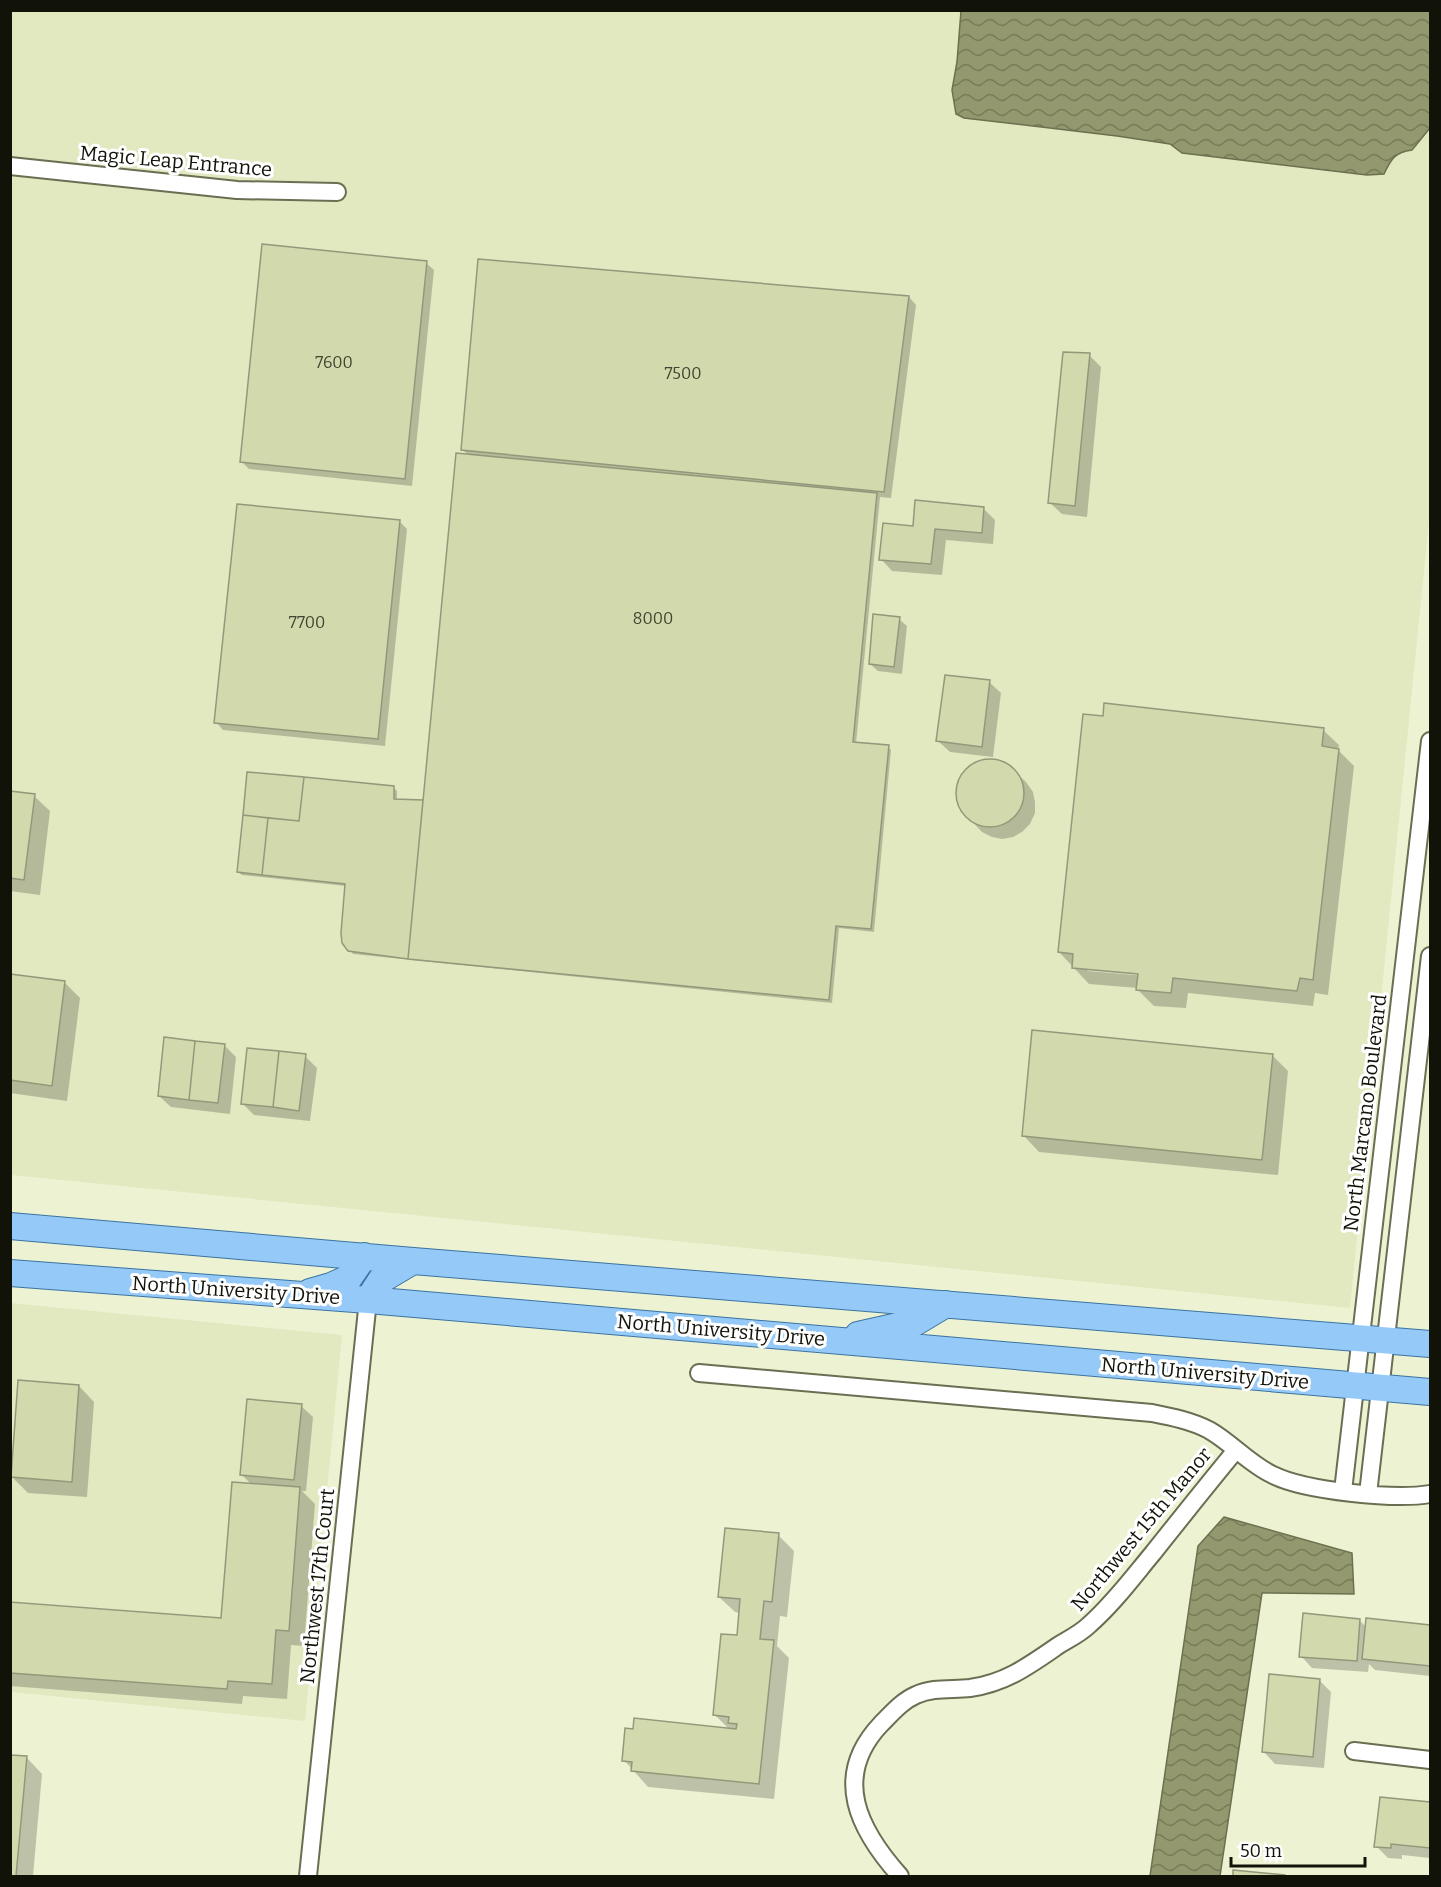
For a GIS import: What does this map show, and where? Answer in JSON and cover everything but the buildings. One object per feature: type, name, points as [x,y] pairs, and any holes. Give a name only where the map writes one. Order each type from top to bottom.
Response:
[{"type":"main road","points":[[10,1226],[1431,1344]]},
{"type":"main road","points":[[298,1296],[332,1286],[349,1278],[364,1256]]},
{"type":"main road","points":[[368,1300],[381,1280],[413,1261]]},
{"type":"main road","name":"North University Drive","points":[[10,1273],[368,1300],[1431,1392]]},
{"type":"main road","points":[[844,1341],[868,1332],[916,1322],[946,1304]]},
{"type":"street","name":"Magic Leap Entrance","points":[[10,166],[237,190],[337,192]]},
{"type":"street","name":"North Marcano Boulevard","points":[[1343,1491],[1431,741]]},
{"type":"street","points":[[1368,1494],[1431,956]]},
{"type":"street","name":"Northwest 17th Court","points":[[308,1876],[368,1300]]},
{"type":"street","points":[[699,1373],[1152,1413],[1182,1419],[1210,1430],[1261,1469],[1305,1486],[1398,1497],[1431,1494]]},
{"type":"street","name":"Northwest 15th Manor","points":[[900,1876],[882,1858],[867,1834],[856,1806],[854,1775],[860,1752],[873,1733],[899,1706],[917,1694],[943,1688],[969,1688],[1002,1680],[1018,1673],[1089,1626],[1131,1580],[1236,1450]]},
{"type":"street","points":[[1354,1751],[1431,1760]]},
{"type":"shaded area","points":[[10,11],[1430,11],[1430,511],[1350,1308],[11,1175]]},
{"type":"shaded area","points":[[10,1303],[342,1335],[305,1721],[11,1692]]},
{"type":"water","points":[[961,11],[1430,11],[1430,128],[1412,150],[1401,152],[1394,157],[1384,174],[1367,175],[1182,153],[1170,144],[964,118],[956,114],[952,90]]},
{"type":"water","points":[[1224,1517],[1352,1553],[1354,1594],[1262,1593],[1220,1876],[1150,1876],[1198,1546]]}]
